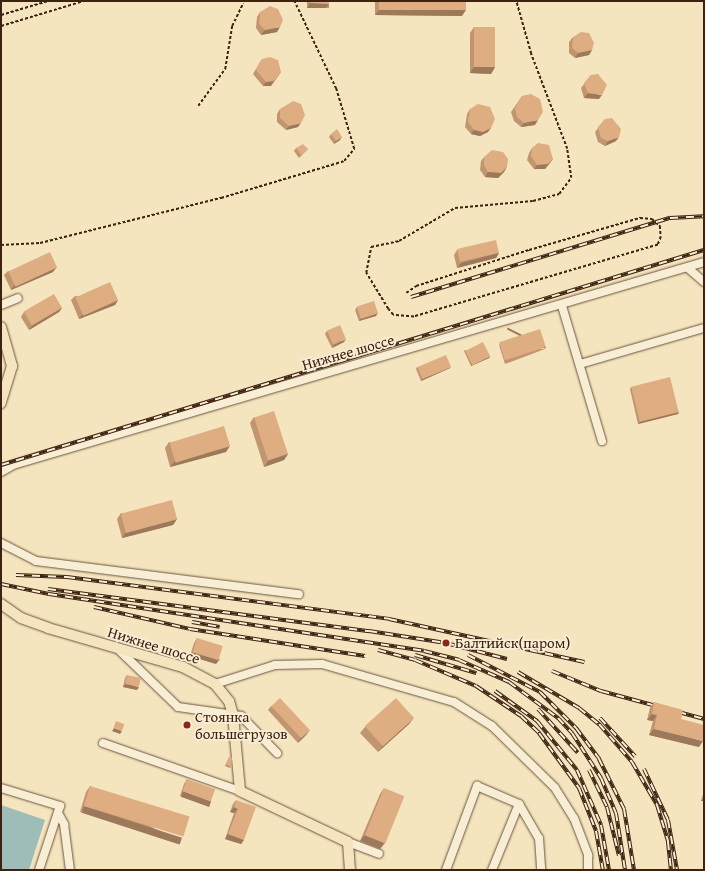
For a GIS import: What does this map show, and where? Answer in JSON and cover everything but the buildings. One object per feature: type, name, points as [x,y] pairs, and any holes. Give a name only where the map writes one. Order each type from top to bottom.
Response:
[{"type":"main road","points":[[1,327],[12,366],[1,403]]},
{"type":"main road","name":"Нижнее шоссе","points":[[1,604],[21,618],[48,628],[183,667],[215,684],[228,701],[233,715],[240,791]]},
{"type":"main road","points":[[240,791],[348,842],[350,870]]},
{"type":"street","name":"Нижнее шоссе","points":[[1,472],[13,465],[562,306],[704,262]]},
{"type":"street","points":[[688,268],[704,282]]},
{"type":"street","points":[[1,305],[18,298]]},
{"type":"street","points":[[562,306],[602,441]]},
{"type":"street","points":[[580,364],[704,328]]},
{"type":"street","points":[[1,543],[36,561],[299,594]]},
{"type":"street","points":[[118,648],[178,707],[233,715],[247,720],[277,753]]},
{"type":"street","points":[[215,684],[275,665],[322,664],[454,702],[492,726],[556,788],[574,818],[588,855],[588,870]]},
{"type":"street","points":[[103,743],[240,791]]},
{"type":"street","points":[[446,870],[477,786],[519,804],[539,838],[541,870]]},
{"type":"street","points":[[1,788],[60,806],[39,870]]},
{"type":"street","points":[[492,870],[519,804]]},
{"type":"street","points":[[58,813],[64,824],[70,870]]},
{"type":"street","points":[[348,842],[379,854]]},
{"type":"path","points":[[1,15],[48,1]]},
{"type":"path","points":[[1,26],[84,1]]},
{"type":"path","points":[[198,106],[225,69],[232,26],[243,3],[250,1]]},
{"type":"path","points":[[1,245],[40,243],[221,198],[344,161],[354,149],[338,96],[294,1]]},
{"type":"path","points":[[406,293],[416,286],[529,250],[640,218],[652,218],[660,226],[661,237],[658,245],[414,316],[393,315],[366,273],[371,247],[399,241],[455,208],[532,201],[558,194],[570,178],[567,149],[531,54],[516,1]]},
{"type":"water","points":[[1,805],[45,820],[29,870],[1,870]]},
{"type":"railway","points":[[411,297],[670,218],[704,216]]},
{"type":"railway","points":[[1,465],[704,250]]},
{"type":"railway","points":[[16,575],[67,577],[389,619],[584,662]]},
{"type":"railway","points":[[1,584],[49,594],[424,651],[459,660],[509,682],[558,718],[572,733],[601,778],[616,813],[625,870]]},
{"type":"railway","points":[[48,589],[369,631],[446,643],[507,659]]},
{"type":"railway","points":[[94,607],[190,629],[365,656]]},
{"type":"railway","points":[[192,622],[220,627]]},
{"type":"railway","points":[[378,650],[415,660],[476,686],[521,716],[539,733],[579,788],[596,831],[603,870]]},
{"type":"railway","points":[[415,655],[476,673]]},
{"type":"railway","points":[[468,655],[540,692],[576,728],[599,759],[624,809],[634,870]]},
{"type":"railway","points":[[552,671],[601,691],[704,719]]},
{"type":"railway","points":[[518,672],[579,708],[599,724],[632,762],[657,805],[668,842],[671,870]]},
{"type":"railway","points":[[495,691],[537,721],[577,770],[601,825],[609,870]]},
{"type":"railway","points":[[538,709],[578,753]]},
{"type":"railway","points":[[600,718],[635,756]]},
{"type":"railway","points":[[644,769],[668,820],[677,870]]},
{"type":"railway","points":[[589,770],[607,807],[619,856]]},
{"type":"place","name":"Балтийск(паром)","points":[[446,643]]},
{"type":"place","name":"Стоянка большегрузов","points":[[187,725]]}]
